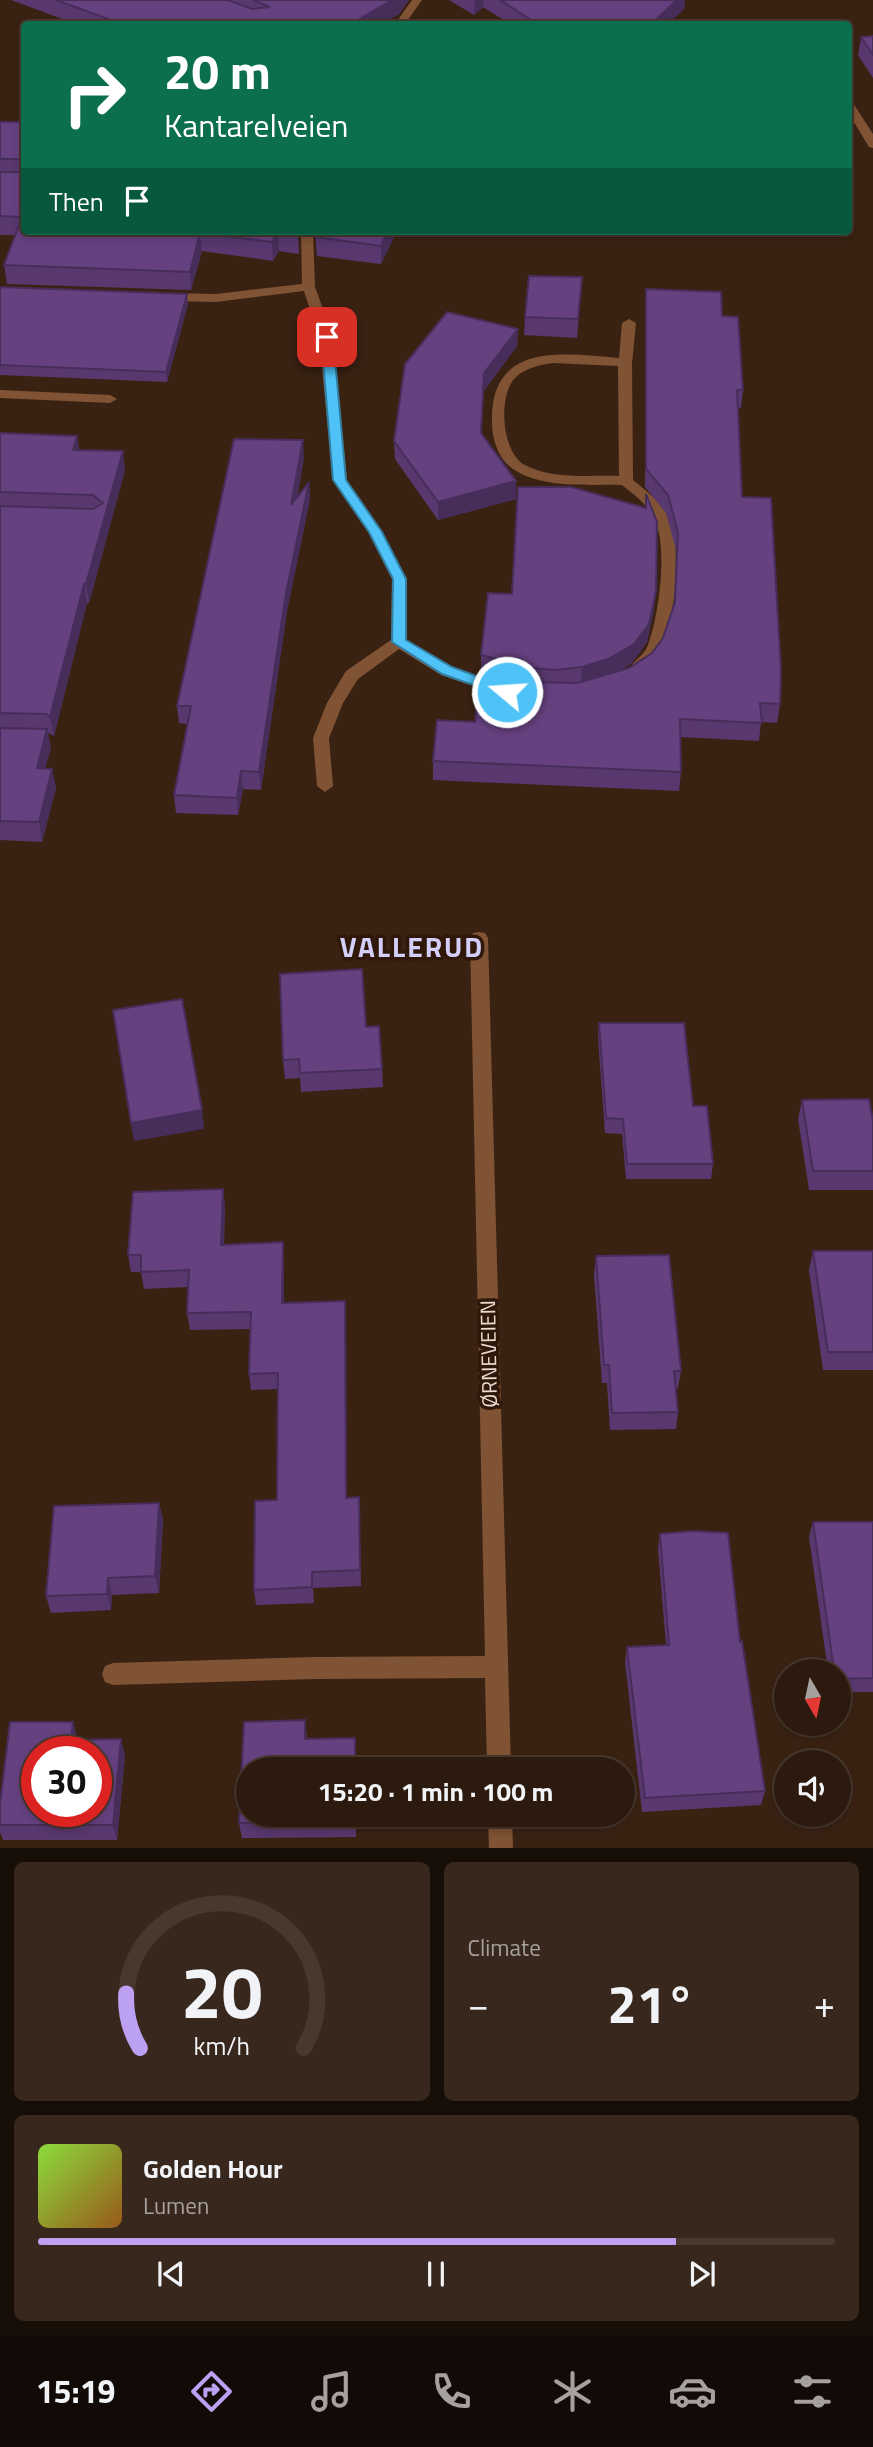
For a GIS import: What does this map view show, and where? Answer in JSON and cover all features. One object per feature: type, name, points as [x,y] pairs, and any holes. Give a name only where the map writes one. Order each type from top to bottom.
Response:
[{"type":"street","points":[[402,21],[417,0]]},
{"type":"street","points":[[852,109],[873,144]]},
{"type":"street","points":[[307,235],[309,287],[327,337],[340,480],[375,532],[399,579],[399,642]]},
{"type":"street","points":[[154,297],[216,298],[309,287]]},
{"type":"street","points":[[626,481],[625,363],[629,323]]},
{"type":"street","points":[[625,363],[536,360],[520,366],[508,377],[500,392],[499,437],[509,457],[518,467],[543,476],[626,481],[650,501],[665,524],[667,550],[663,626],[651,656],[625,678]]},
{"type":"street","points":[[0,394],[110,399]]},
{"type":"street","points":[[399,642],[447,671],[512,693]]},
{"type":"street","points":[[325,786],[321,738],[335,703],[352,675],[399,642]]},
{"type":"street","name":"ØRNEVEIEN","points":[[479,938],[499,1757]]},
{"type":"street","points":[[113,1674],[315,1668],[496,1667]]},
{"type":"street","points":[[500,1827],[501,1848]]},
{"type":"building","points":[[56,0],[228,0],[252,9],[270,7],[253,0],[392,0],[356,21],[114,21]]},
{"type":"building","points":[[500,0],[677,0],[654,21],[532,21]]},
{"type":"building","points":[[873,36],[873,55],[861,37]]},
{"type":"building","points":[[0,122],[21,122],[21,159],[0,159]]},
{"type":"building","points":[[0,172],[21,172],[21,217],[0,216]]},
{"type":"building","points":[[21,220],[21,235],[199,235],[190,272],[4,265]]},
{"type":"building","points":[[216,235],[276,235],[272,242]]},
{"type":"building","points":[[316,235],[386,235],[381,246]]},
{"type":"building","points":[[529,276],[582,277],[578,319],[525,317]]},
{"type":"building","points":[[0,287],[187,294],[166,372],[0,365]]},
{"type":"building","points":[[646,289],[721,292],[722,316],[738,317],[743,390],[737,390],[742,497],[771,498],[781,671],[780,704],[760,703],[762,723],[680,719],[681,772],[433,761],[437,720],[475,722],[480,672],[523,682],[577,683],[629,668],[652,653],[663,638],[675,602],[678,532],[668,495],[646,469]]},
{"type":"building","points":[[447,312],[518,329],[484,373],[481,433],[516,481],[438,502],[394,441],[405,364]]},
{"type":"building","points":[[0,433],[77,436],[73,450],[123,451],[84,584],[50,717],[46,714],[0,713],[0,506],[93,509],[103,503],[93,495],[0,492]]},
{"type":"building","points":[[234,439],[303,440],[291,505],[309,482],[286,593],[259,772],[241,771],[237,798],[174,795],[191,706],[177,706]]},
{"type":"building","points":[[518,487],[571,487],[646,508],[646,494],[657,522],[656,591],[649,624],[634,644],[608,659],[582,667],[556,670],[531,668],[481,655],[488,593],[512,594]]},
{"type":"building","points":[[0,728],[47,729],[37,768],[52,769],[39,822],[0,821]]},
{"type":"building","points":[[362,969],[366,1027],[379,1026],[382,1069],[300,1073],[299,1059],[283,1060],[280,974]]},
{"type":"building","points":[[182,999],[202,1110],[131,1123],[113,1010]]},
{"type":"building","points":[[599,1023],[684,1023],[693,1106],[707,1106],[713,1164],[627,1164],[623,1119],[606,1118]]},
{"type":"building","points":[[869,1099],[873,1121],[873,1171],[813,1171],[802,1100]]},
{"type":"building","points":[[223,1189],[221,1245],[283,1242],[282,1303],[345,1301],[346,1498],[359,1497],[360,1570],[312,1572],[312,1587],[254,1590],[255,1501],[277,1500],[278,1373],[249,1374],[251,1312],[187,1313],[189,1270],[141,1272],[141,1255],[128,1255],[133,1192]]},
{"type":"building","points":[[813,1251],[873,1251],[873,1352],[828,1352]]},
{"type":"building","points":[[669,1255],[681,1371],[674,1371],[678,1412],[612,1413],[609,1365],[604,1365],[596,1256]]},
{"type":"building","points":[[159,1503],[155,1576],[108,1578],[107,1594],[46,1596],[54,1506]]},
{"type":"building","points":[[813,1522],[873,1522],[873,1678],[851,1679],[851,1659],[832,1659]]},
{"type":"building","points":[[693,1531],[728,1533],[740,1642],[742,1641],[765,1791],[645,1798],[627,1647],[669,1645],[660,1534]]},
{"type":"building","points":[[305,1720],[305,1739],[355,1738],[355,1757],[242,1757],[244,1722]]},
{"type":"building","points":[[10,1722],[73,1722],[71,1736],[21,1736],[21,1825],[0,1825]]},
{"type":"building","points":[[112,1739],[121,1739],[113,1825]]},
{"type":"district","name":"VALLERUD","points":[[412,947]]},
{"type":"route","points":[[327,337],[340,480],[375,532],[399,579],[399,642],[447,671],[507,692]]}]
